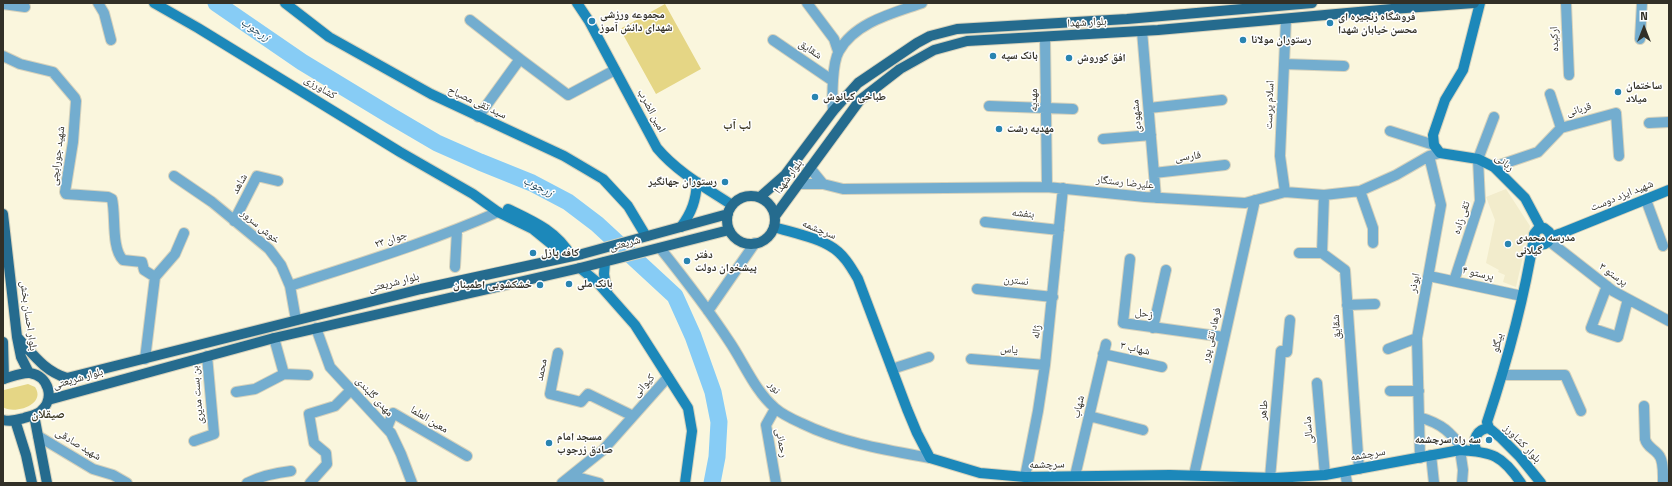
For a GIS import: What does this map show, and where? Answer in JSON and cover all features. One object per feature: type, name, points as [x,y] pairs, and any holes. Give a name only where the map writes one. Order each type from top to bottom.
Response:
[{"type":"main road","name":"کشاورزی","points":[[154,3],[198,28],[400,152],[473,194],[498,212],[533,229],[560,251],[571,256]]},
{"type":"main road","name":"سید تقی مصباح","points":[[285,3],[329,37],[431,94],[564,156],[603,179],[628,206],[643,237]]},
{"type":"main road","name":"امین الضرب","points":[[577,3],[589,21],[657,148],[666,159],[679,170],[732,205]]},
{"type":"main road","name":"بلوار شهدا","points":[[760,197],[785,175],[833,111],[858,83],[887,62],[930,36],[957,29],[1126,19],[1312,3]]},
{"type":"main road","name":"بلوار شهدا","points":[[775,216],[860,100],[900,69],[934,50],[968,42],[1142,31],[1474,3]]},
{"type":"main road","points":[[1437,149],[1433,135],[1445,100],[1463,70],[1480,3]]},
{"type":"main road","points":[[1044,24],[1045,37]]},
{"type":"main road","name":"ربانی","points":[[1437,149],[1478,160],[1494,167],[1525,198],[1543,236]]},
{"type":"main road","points":[[681,227],[689,216],[694,205],[697,182]]},
{"type":"main road","name":"شهید ایزد دوست","points":[[1543,236],[1585,224],[1669,190]]},
{"type":"main road","name":"کشاورزی","points":[[473,194],[530,219],[546,229],[565,246],[571,256]]},
{"type":"main road","points":[[748,196],[760,197],[772,208],[775,216],[774,227],[768,237],[755,243],[740,241],[729,230],[728,214],[732,205],[739,199],[748,196]]},
{"type":"main road","name":"بلوار احسان بخش","points":[[3,214],[17,336],[21,357],[29,373]]},
{"type":"main road","name":"بلوار شریعتی","points":[[72,377],[421,289],[582,254],[728,214]]},
{"type":"main road","name":"سرچشمه","points":[[774,227],[830,246],[846,260],[858,279],[917,433],[930,458],[980,473],[1025,477],[1194,476],[1270,478],[1325,475],[1462,450]]},
{"type":"main road","points":[[656,249],[729,230]]},
{"type":"main road","name":"بیگلو","points":[[1488,425],[1529,268],[1543,236]]},
{"type":"main road","name":"شریعتی","points":[[605,262],[656,249]]},
{"type":"main road","points":[[571,256],[580,268]]},
{"type":"main road","points":[[605,262],[604,274],[608,293]]},
{"type":"main road","name":"بلوار شریعتی","points":[[48,400],[274,338],[605,262]]},
{"type":"main road","name":"کیوانی","points":[[580,268],[608,293],[635,325],[668,377]]},
{"type":"main road","points":[[17,336],[40,362],[55,374],[72,377],[72,385],[75,389],[80,391]]},
{"type":"main road","points":[[3,342],[3,379],[29,373],[36,375],[42,379],[47,386],[49,393],[48,400],[40,412],[15,420],[3,420]]},
{"type":"main road","points":[[668,377],[688,408],[692,431],[685,483]]},
{"type":"main road","points":[[34,415],[47,483]]},
{"type":"main road","points":[[15,420],[26,454],[32,483]]},
{"type":"main road","points":[[1477,451],[1474,444],[1476,436],[1488,425]]},
{"type":"main road","name":"بلوار کشاورز","points":[[1488,425],[1520,457],[1542,483]]},
{"type":"main road","points":[[1462,450],[1477,451],[1493,455],[1500,459],[1515,475],[1520,483]]},
{"type":"street","points":[[98,3],[104,13],[110,40]]},
{"type":"street","points":[[807,3],[834,39],[838,51],[833,81],[833,111]]},
{"type":"street","points":[[838,51],[852,34],[873,21],[904,6],[922,3]]},
{"type":"street","name":"ارکیده","points":[[1566,3],[1569,75]]},
{"type":"street","points":[[1640,39],[1642,3]]},
{"type":"street","points":[[3,4],[25,8]]},
{"type":"street","name":"اسلام پرست","points":[[1285,192],[1280,156],[1286,19]]},
{"type":"street","points":[[470,20],[568,95],[615,70]]},
{"type":"street","name":"مشهودی","points":[[1142,31],[1156,198]]},
{"type":"street","name":"مهدیه","points":[[1045,37],[1047,187]]},
{"type":"street","name":"شقایق","points":[[773,40],[833,81]]},
{"type":"street","name":"شهید جورابچی","points":[[3,56],[20,64],[53,72],[75,98],[73,142],[65,192],[66,194],[112,198],[116,244],[121,258],[124,260],[142,262],[144,270],[155,277]]},
{"type":"street","points":[[478,116],[520,59]]},
{"type":"street","points":[[1284,64],[1344,66]]},
{"type":"street","points":[[1550,94],[1561,128]]},
{"type":"street","points":[[1149,108],[1222,100]]},
{"type":"street","points":[[989,106],[1073,108]]},
{"type":"street","name":"قربانی","points":[[1494,167],[1538,152],[1561,128],[1616,113],[1619,156]]},
{"type":"street","points":[[1478,160],[1494,116]]},
{"type":"street","points":[[1649,123],[1669,122]]},
{"type":"street","points":[[1390,131],[1437,149]]},
{"type":"street","points":[[1103,139],[1151,135]]},
{"type":"street","name":"علیرضا رستگار","points":[[799,184],[823,184],[843,189],[1047,187],[1156,198],[1245,203],[1285,192],[1324,195],[1360,191],[1396,175],[1429,156],[1437,149]]},
{"type":"street","name":"ابوذر","points":[[1420,458],[1417,338],[1441,205],[1429,156]]},
{"type":"street","name":"تقی زاده","points":[[1454,281],[1480,201],[1478,160]]},
{"type":"street","name":"فارسی","points":[[1154,173],[1225,164]]},
{"type":"street","points":[[810,168],[823,184]]},
{"type":"street","name":"خوش سرور","points":[[174,176],[212,202],[269,249],[281,265],[290,286],[296,320]]},
{"type":"street","name":"شاهد","points":[[234,221],[256,176],[278,181]]},
{"type":"street","name":"ژاله","points":[[1025,477],[1045,365],[1063,188]]},
{"type":"street","points":[[1360,191],[1373,228],[1373,243]]},
{"type":"street","points":[[1299,253],[1322,253],[1324,195]]},
{"type":"street","name":"فرهاد تقی پور","points":[[1194,476],[1255,200]]},
{"type":"street","points":[[1646,200],[1663,246]]},
{"type":"street","name":"جوان ۲۳","points":[[290,286],[415,245],[457,230],[498,212]]},
{"type":"street","name":"بنفشه","points":[[985,222],[1059,230]]},
{"type":"street","points":[[455,267],[457,230]]},
{"type":"street","points":[[145,359],[155,277],[175,254],[184,233]]},
{"type":"street","name":"پرستو ۳","points":[[1543,236],[1607,286],[1669,321]]},
{"type":"street","points":[[708,311],[755,243]]},
{"type":"street","name":"نور","points":[[656,249],[690,285],[729,341],[762,394],[775,409],[813,429],[855,444],[930,458]]},
{"type":"street","name":"شقایق","points":[[1322,253],[1345,270],[1359,469]]},
{"type":"street","name":"زحل","points":[[1130,259],[1123,323],[1224,337]]},
{"type":"street","points":[[1153,328],[1166,270]]},
{"type":"street","name":"پرستو ۴","points":[[1429,276],[1522,296]]},
{"type":"street","points":[[1607,286],[1591,328],[1618,337],[1628,299]]},
{"type":"street","name":"نسترن","points":[[977,290],[1053,297]]},
{"type":"street","points":[[1348,305],[1375,304]]},
{"type":"street","name":"طاهر","points":[[1270,478],[1281,351],[1287,352],[1290,320]]},
{"type":"street","name":"مهدی گلبندی","points":[[316,328],[330,367],[391,433],[412,483]]},
{"type":"street","points":[[274,338],[284,374]]},
{"type":"street","points":[[1388,349],[1417,338]]},
{"type":"street","name":"شهاب ۳","points":[[1105,349],[1162,367]]},
{"type":"street","name":"شهاب","points":[[1075,476],[1105,349]]},
{"type":"street","name":"محمد","points":[[558,353],[550,394],[581,402],[588,394],[633,416]]},
{"type":"street","name":"بن بست مدیری","points":[[194,440],[214,434],[207,356]]},
{"type":"street","points":[[892,369],[929,357]]},
{"type":"street","name":"یاس","points":[[971,360],[1045,365]]},
{"type":"street","points":[[236,392],[255,389],[284,374],[308,375]]},
{"type":"street","points":[[1502,375],[1565,375],[1581,411]]},
{"type":"street","name":"کیوانی","points":[[562,483],[572,480],[603,450],[668,377]]},
{"type":"street","name":"ماسالی","points":[[1317,383],[1325,475]]},
{"type":"street","points":[[310,483],[327,464],[326,453],[314,443],[309,414],[335,406],[351,390]]},
{"type":"street","points":[[1390,391],[1418,391]]},
{"type":"street","points":[[1644,406],[1646,444],[1658,454],[1665,476]]},
{"type":"street","name":"رحمانی","points":[[775,409],[766,425],[776,483]]},
{"type":"street","name":"معین العلما","points":[[387,428],[393,413],[467,456]]},
{"type":"street","points":[[1089,416],[1143,430]]},
{"type":"street","points":[[1419,417],[1434,422],[1450,432],[1462,450],[1462,483]]},
{"type":"street","name":"شهید صادقی","points":[[38,436],[93,469],[113,475],[127,483]]},
{"type":"street","points":[[1432,456],[1434,483]]},
{"type":"street","points":[[247,483],[261,476],[275,472],[291,471]]},
{"type":"street","points":[[1345,472],[1348,483]]},
{"type":"street","points":[[572,480],[599,483]]},
{"type":"shaded area","points":[[665,4],[701,69],[656,94],[620,29]]},
{"type":"shaded area","name":"مدرسه محمدی گیلانی","points":[[1506,189],[1530,226],[1516,287],[1503,282],[1505,275],[1498,272],[1499,270],[1486,263],[1495,220],[1486,197]]},
{"type":"shaded area","points":[[28,384],[35,387],[37,393],[36,399],[33,403],[27,407],[14,410],[3,407],[4,390]]},
{"type":"waterway","name":"زرجوب","points":[[216,3],[302,62],[437,143],[532,183],[568,202],[597,224],[675,296],[693,336],[713,392],[719,422],[717,457],[712,483]]},
{"type":"place","name":"مجموعه ورزشی شهدای دانش آموز","points":[[592,21]]},
{"type":"place","name":"فروشگاه زنجیره ای محسن خیابان شهدا","points":[[1330,23]]},
{"type":"place","name":"رستوران مولانا","points":[[1243,40]]},
{"type":"place","name":"بانک سپه","points":[[993,56]]},
{"type":"place","name":"افق کوروش","points":[[1069,58]]},
{"type":"place","name":"ساختمان میلاد","points":[[1618,92]]},
{"type":"place","name":"طباخی کیانوش","points":[[815,97]]},
{"type":"place","name":"مهدیه رشت","points":[[999,129]]},
{"type":"place","name":"رستوران جهانگیر","points":[[725,182]]},
{"type":"place","name":"مدرسه محمدی گیلانی","points":[[1508,244]]},
{"type":"place","name":"کافه پازل","points":[[533,253]]},
{"type":"place","name":"دفتر پیشخوان دولت","points":[[687,261]]},
{"type":"place","name":"بانک ملی","points":[[569,284]]},
{"type":"place","name":"خشکشویی اطمینان","points":[[540,285]]},
{"type":"place","name":"سه راه سرچشمه","points":[[1489,440]]},
{"type":"place","name":"مسجد امام صادق زرجوب","points":[[549,443]]},
{"type":"district","name":"لب آب","points":[[737,126]]},
{"type":"district","name":"صیقلان","points":[[48,415]]}]
